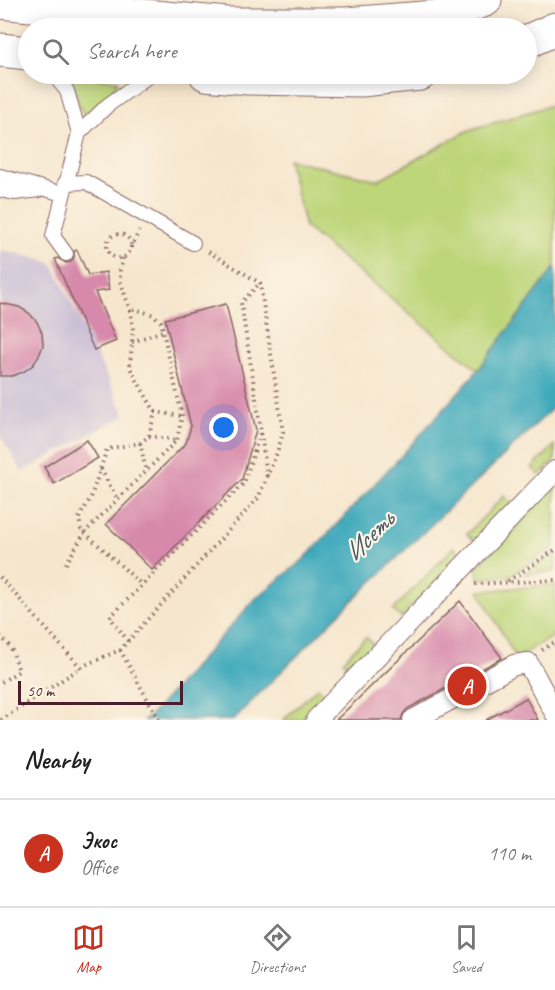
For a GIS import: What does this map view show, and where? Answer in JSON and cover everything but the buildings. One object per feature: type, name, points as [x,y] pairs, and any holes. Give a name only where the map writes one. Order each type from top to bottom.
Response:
[{"type":"main road","points":[[424,18],[437,17],[485,0]]},
{"type":"main road","points":[[0,2],[165,18]]},
{"type":"main road","points":[[537,37],[555,29]]},
{"type":"main road","points":[[0,50],[18,52]]},
{"type":"street","points":[[316,720],[555,471]]},
{"type":"street","points":[[413,720],[514,665],[528,663],[555,713]]},
{"type":"lane","points":[[61,84],[67,91],[79,133]]},
{"type":"lane","points":[[66,254],[53,236],[79,133],[108,105],[137,84]]},
{"type":"lane","points":[[0,176],[47,189]]},
{"type":"lane","points":[[0,190],[15,193],[64,188],[86,182],[193,243]]},
{"type":"path","points":[[138,234],[128,254],[123,258],[120,281],[130,308],[133,330],[130,369],[155,412],[149,436],[140,443],[107,449],[91,497],[79,518],[81,529],[142,585]]},
{"type":"path","points":[[123,258],[111,256],[107,244],[110,239],[115,235],[127,237],[131,248]]},
{"type":"path","points":[[193,243],[260,283]]},
{"type":"path","points":[[260,283],[241,303],[267,477]]},
{"type":"path","points":[[1,720],[81,668],[120,650],[258,498],[277,453],[283,432],[260,283]]},
{"type":"path","points":[[66,564],[85,532],[177,440],[182,416],[161,322],[154,315],[130,308]]},
{"type":"path","points":[[132,342],[163,331]]},
{"type":"path","points":[[155,412],[182,416]]},
{"type":"path","points":[[128,642],[110,617],[244,483],[261,429]]},
{"type":"path","points":[[149,436],[177,440]]},
{"type":"path","points":[[140,443],[146,471]]},
{"type":"path","points":[[100,468],[117,500]]},
{"type":"path","points":[[506,582],[555,550]]},
{"type":"path","points":[[0,577],[81,668]]},
{"type":"path","points":[[453,577],[476,584],[555,580]]},
{"type":"path","points":[[0,636],[11,647],[19,671],[0,683]]},
{"type":"path","points":[[120,650],[159,720]]},
{"type":"shaded area","points":[[0,250],[53,264],[125,415],[22,472],[0,435]]},
{"type":"green space","points":[[71,84],[116,84],[111,93],[84,116]]},
{"type":"green space","points":[[555,104],[555,267],[478,370],[305,227],[288,159],[378,180],[469,130]]},
{"type":"green space","points":[[555,445],[555,460],[540,475],[532,468]]},
{"type":"green space","points":[[555,485],[555,546],[510,576],[479,579],[476,568]]},
{"type":"green space","points":[[504,496],[512,504],[475,542],[467,534]]},
{"type":"green space","points":[[454,547],[462,555],[401,618],[393,610]]},
{"type":"green space","points":[[555,553],[555,571],[524,574]]},
{"type":"green space","points":[[555,585],[555,635],[516,658],[479,591]]},
{"type":"green space","points":[[366,637],[374,645],[351,668],[343,661]]},
{"type":"green space","points":[[318,687],[325,694],[301,720],[283,720]]},
{"type":"water","name":"Исеть","points":[[555,267],[555,406],[346,607],[233,720],[143,720],[149,717],[255,599],[304,559],[402,455],[478,370]]},
{"type":"place","name":"Экос","points":[[467,686]]}]
